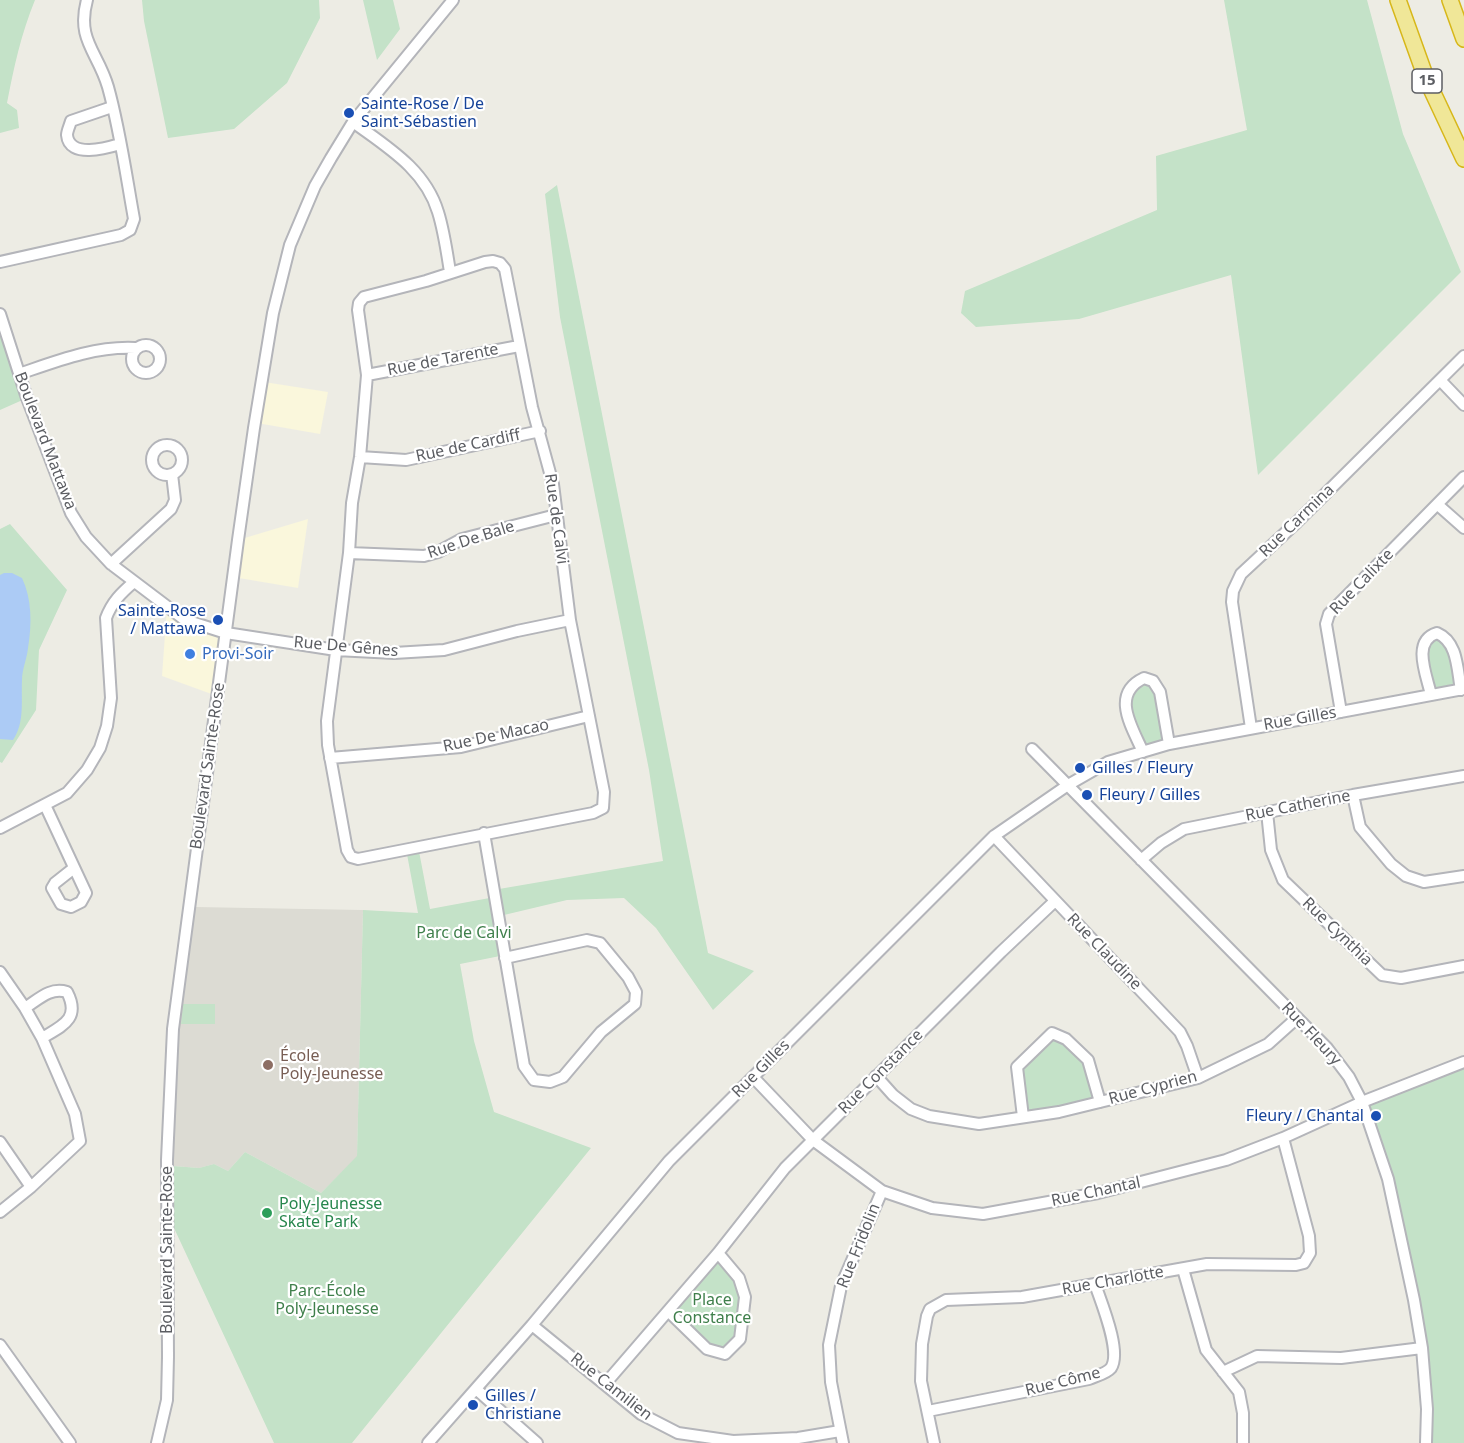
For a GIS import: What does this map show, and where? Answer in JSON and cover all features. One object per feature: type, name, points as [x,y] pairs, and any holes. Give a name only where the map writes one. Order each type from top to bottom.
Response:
[{"type":"highway","name":"15","points":[[1398,0],[1426,78],[1464,159]]},
{"type":"highway","points":[[1450,0],[1464,39]]},
{"type":"street","points":[[0,262],[121,236],[129,230],[134,219],[108,85],[84,32],[82,17],[87,0]]},
{"type":"street","name":"Boulevard Sainte-Rose","points":[[157,1443],[166,1400],[167,1378],[167,1160],[173,1029],[254,428],[280,282],[301,216],[315,186],[353,122],[453,0]]},
{"type":"street","points":[[112,107],[71,121],[67,135],[75,147],[92,151],[120,144]]},
{"type":"street","points":[[353,122],[399,155],[424,182],[439,213],[450,272]]},
{"type":"street","name":"Rue de Calvi","points":[[485,262],[500,263],[505,269],[532,407],[553,484],[570,620],[604,792],[603,808],[593,813],[358,859],[346,850],[330,758],[327,721],[349,553],[352,503],[360,457],[367,375],[359,303],[364,297],[426,281],[450,272],[485,262]]},
{"type":"street","name":"Boulevard Mattawa","points":[[0,314],[19,374],[71,513],[86,537],[111,564],[185,620],[226,633]]},
{"type":"street","name":"Rue de Tarente","points":[[367,375],[519,346]]},
{"type":"street","points":[[19,374],[76,354],[135,348]]},
{"type":"street","name":"Rue Carmina","points":[[1251,728],[1233,602],[1233,591],[1241,574],[1297,522],[1464,356]]},
{"type":"street","points":[[1440,380],[1464,405]]},
{"type":"street","name":"Rue de Cardiff","points":[[360,457],[406,460],[540,431]]},
{"type":"street","points":[[111,564],[171,509],[175,500],[172,474]]},
{"type":"street","name":"Rue Calixte","points":[[1341,712],[1326,624],[1329,614],[1464,477]]},
{"type":"street","points":[[1438,505],[1464,528]]},
{"type":"street","name":"Rue De Bale","points":[[349,553],[424,556],[438,552],[462,539],[556,514]]},
{"type":"street","points":[[0,828],[67,793],[87,770],[100,748],[107,726],[111,698],[106,618],[110,606],[118,595],[134,582]]},
{"type":"street","name":"Rue De Gênes","points":[[226,633],[336,650],[394,653],[444,650],[517,630],[570,620]]},
{"type":"street","name":"Rue Gilles","points":[[428,1443],[532,1325],[669,1161],[994,836],[1068,785],[1108,762],[1169,744],[1251,728],[1341,712],[1463,689],[1453,645],[1446,637],[1437,633],[1430,635],[1424,642],[1422,660],[1431,695]]},
{"type":"street","points":[[1143,752],[1126,714],[1126,695],[1134,682],[1144,678],[1153,681],[1160,692],[1169,744]]},
{"type":"street","name":"Rue De Macao","points":[[330,758],[461,747],[589,716]]},
{"type":"street","name":"Rue Fleury","points":[[1032,749],[1327,1048],[1349,1077],[1362,1102],[1388,1179],[1414,1300],[1422,1348],[1427,1409],[1426,1443]]},
{"type":"street","name":"Rue Catherine","points":[[1141,860],[1161,843],[1184,830],[1353,795],[1464,776]]},
{"type":"street","points":[[1353,795],[1360,827],[1390,864],[1406,876],[1424,882],[1464,876]]},
{"type":"street","points":[[45,805],[74,868]]},
{"type":"street","name":"Rue Cynthia","points":[[1267,812],[1271,850],[1284,880],[1382,975],[1401,978],[1464,966]]},
{"type":"street","points":[[484,833],[505,958],[524,1066],[534,1080],[550,1082],[563,1077],[601,1032],[635,1005],[636,992],[628,977],[600,943],[587,940],[505,958]]},
{"type":"street","name":"Rue Claudine","points":[[994,836],[1180,1032],[1188,1046],[1198,1078]]},
{"type":"street","name":"Rue Constance","points":[[605,1384],[718,1253],[785,1168],[1000,952],[1055,901]]},
{"type":"street","points":[[0,972],[42,1038],[75,1113],[80,1141],[31,1188],[0,1212]]},
{"type":"street","points":[[25,1008],[58,989],[67,993],[71,1000],[72,1011],[69,1021],[42,1038]]},
{"type":"street","name":"Rue Cyprien","points":[[876,1076],[893,1095],[911,1109],[928,1116],[979,1124],[1059,1112],[1198,1078],[1268,1044],[1297,1018]]},
{"type":"street","name":"Rue Cyprien","points":[[1023,1117],[1017,1067],[1052,1033],[1066,1039],[1088,1060],[1100,1102]]},
{"type":"street","name":"Rue Chantal","points":[[753,1077],[813,1140],[882,1191],[932,1208],[984,1214],[1108,1190],[1226,1160],[1283,1138],[1362,1102],[1464,1062]]},
{"type":"street","name":"Rue Charlotte","points":[[934,1443],[921,1381],[922,1344],[930,1309],[946,1300],[1022,1297],[1207,1264],[1296,1265],[1304,1263],[1310,1252],[1309,1236],[1283,1138]]},
{"type":"street","points":[[0,1142],[31,1188]]},
{"type":"street","name":"Rue Fridolin","points":[[843,1443],[831,1382],[829,1345],[841,1286],[882,1191]]},
{"type":"street","points":[[668,1311],[707,1349],[725,1354],[740,1339],[745,1297],[739,1278],[718,1253]]},
{"type":"street","points":[[1183,1269],[1206,1350],[1239,1392],[1243,1413],[1243,1443]]},
{"type":"street","name":"Rue Côme","points":[[928,1411],[1089,1379],[1105,1373],[1111,1368],[1114,1355],[1111,1336],[1095,1284]]},
{"type":"street","name":"Rue Camilien","points":[[532,1325],[641,1414],[684,1434],[733,1441],[798,1438],[840,1431]]},
{"type":"street","points":[[0,1345],[69,1443]]},
{"type":"street","points":[[1223,1372],[1257,1356],[1341,1359],[1422,1348]]},
{"type":"street","points":[[476,1389],[537,1443]]},
{"type":"shaded area","points":[[264,382],[328,392],[320,434],[257,423]]},
{"type":"shaded area","points":[[308,519],[298,588],[233,577],[238,540]]},
{"type":"shaded area","points":[[167,607],[226,633],[217,696],[162,676]]},
{"type":"shaded area","name":"École Poly-Jeunesse","points":[[195,907],[363,910],[357,1157],[321,1193],[245,1152],[228,1171],[214,1164],[199,1168],[173,1166],[177,1045]]},
{"type":"green space","points":[[0,0],[35,0],[18,51],[7,103],[17,110],[19,128],[0,133]]},
{"type":"green space","points":[[142,0],[319,0],[320,18],[287,83],[234,129],[168,138],[144,21]]},
{"type":"green space","points":[[363,0],[393,0],[400,29],[377,60]]},
{"type":"green space","points":[[1224,0],[1367,0],[1403,134],[1461,272],[1258,475],[1231,275],[1079,319],[976,327],[961,313],[965,291],[1157,210],[1156,156],[1247,130]]},
{"type":"green space","points":[[557,185],[708,953],[754,971],[713,1010],[656,928],[624,898],[567,900],[504,915],[499,889],[663,861],[649,770],[560,317],[545,194]]},
{"type":"green space","points":[[0,313],[27,398],[0,410]]},
{"type":"green space","points":[[10,524],[67,590],[39,650],[36,710],[2,763],[0,762],[0,529]]},
{"type":"green space","points":[[1445,637],[1461,690],[1431,695],[1424,642]]},
{"type":"green space","points":[[1153,681],[1169,744],[1143,752],[1126,714],[1134,682]]},
{"type":"green space","name":"Parc-École Poly-Jeunesse","points":[[418,846],[430,909],[495,897],[505,955],[460,964],[474,1041],[494,1112],[591,1148],[352,1443],[274,1443],[174,1228],[173,1166],[199,1168],[214,1164],[228,1171],[245,1152],[321,1193],[357,1156],[363,910],[418,913],[406,849]]},
{"type":"green space","points":[[183,1004],[215,1004],[215,1024],[181,1024]]},
{"type":"green space","points":[[1052,1033],[1088,1060],[1100,1102],[1023,1117],[1017,1067]]},
{"type":"green space","points":[[1464,1062],[1464,1443],[1426,1443],[1427,1409],[1405,1256],[1362,1102]]},
{"type":"green space","name":"Place Constance","points":[[718,1253],[745,1297],[740,1339],[725,1354],[707,1349],[668,1311]]},
{"type":"water","points":[[12,573],[22,578],[28,594],[30,612],[29,639],[22,676],[21,719],[13,740],[0,739],[0,575]]},
{"type":"place","name":"Sainte-Rose / De Saint-Sébastien","points":[[349,113]]},
{"type":"place","name":"Sainte-Rose / Mattawa","points":[[218,620]]},
{"type":"place","name":"Provi-Soir","points":[[190,654]]},
{"type":"place","name":"Gilles / Fleury","points":[[1080,768]]},
{"type":"place","name":"Fleury / Gilles","points":[[1087,795]]},
{"type":"place","name":"École Poly-Jeunesse","points":[[268,1065]]},
{"type":"place","name":"Fleury / Chantal","points":[[1376,1116]]},
{"type":"place","name":"Poly-Jeunesse Skate Park","points":[[267,1213]]},
{"type":"place","name":"Gilles / Christiane","points":[[473,1405]]},
{"type":"park label","name":"Parc de Calvi","points":[[464,933]]}]
